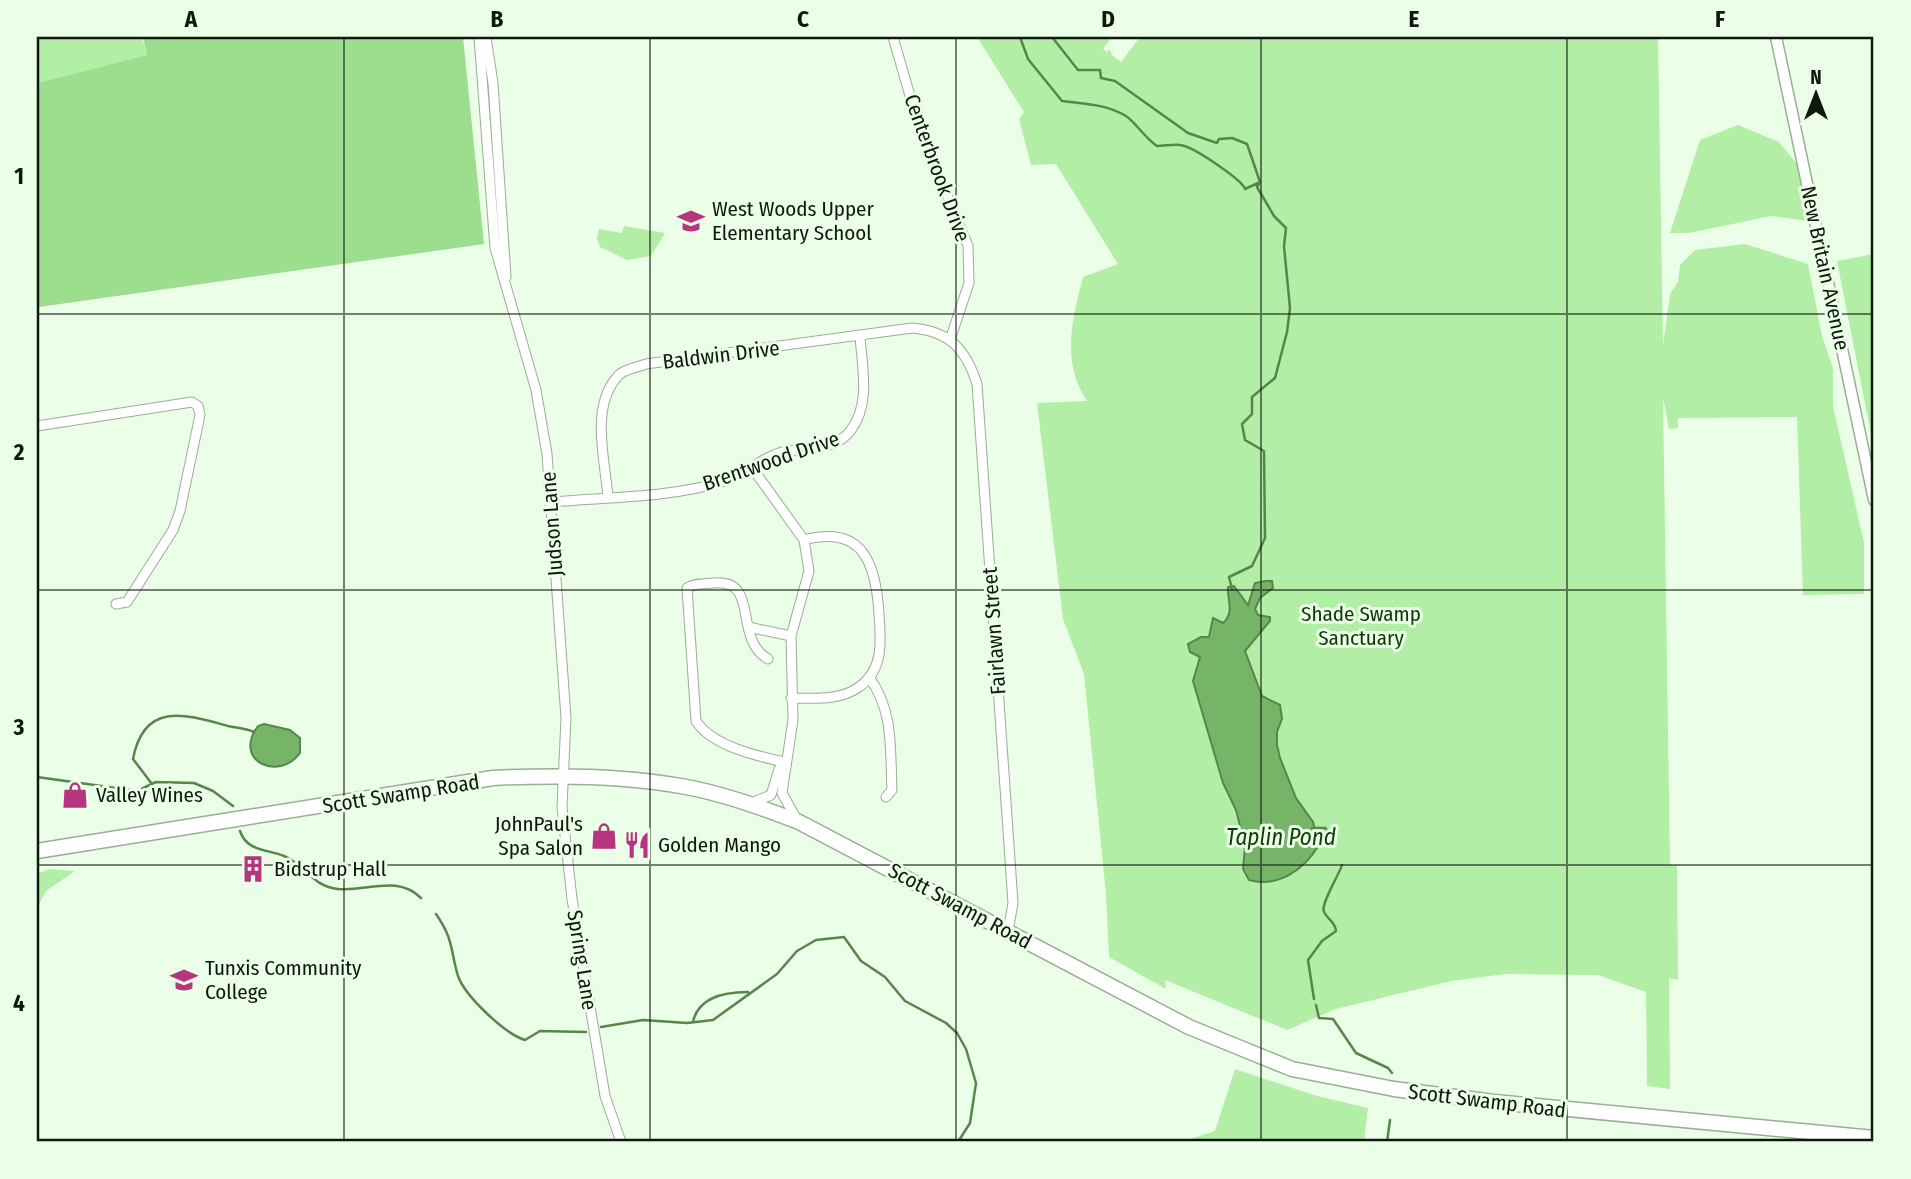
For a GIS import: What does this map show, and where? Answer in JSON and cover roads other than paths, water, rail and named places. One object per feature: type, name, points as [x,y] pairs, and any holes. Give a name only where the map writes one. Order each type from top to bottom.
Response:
[{"type":"highway","name":"Scott Swamp Road","points":[[37,852],[493,778],[564,775],[680,786],[749,803],[799,822],[1189,1027],[1292,1069],[1394,1089],[1494,1102],[1874,1138]]},
{"type":"street","name":"Judson Lane","points":[[479,37],[491,220],[497,256],[506,276],[541,413],[551,502],[566,718],[564,775]]},
{"type":"street","name":"Judson Lane","points":[[486,37],[493,83],[506,276]]},
{"type":"street","name":"Centerbrook Drive","points":[[893,37],[919,127],[968,246],[969,283],[950,340]]},
{"type":"street","name":"New Britain Avenue","points":[[1776,37],[1874,500]]},
{"type":"street","name":"Baldwin Drive","points":[[608,497],[601,417],[606,393],[622,372],[646,364],[912,328],[932,330],[950,340]]},
{"type":"street","name":"Brentwood Drive","points":[[551,502],[656,493],[725,481],[753,469],[772,455],[828,446],[849,433],[857,422],[863,400],[860,337]]},
{"type":"street","name":"Fairlawn Street","points":[[950,340],[970,361],[977,384],[1013,903],[1008,930]]},
{"type":"street","points":[[37,426],[192,402],[198,406],[200,415],[180,511],[173,530],[127,602],[116,604]]},
{"type":"street","points":[[749,803],[771,795],[784,762],[793,720],[791,636],[809,571],[804,540],[753,469]]},
{"type":"street","points":[[791,698],[841,695],[858,688],[869,677],[879,659],[881,641],[877,582],[871,562],[857,546],[838,537],[818,536],[804,540]]},
{"type":"street","points":[[768,659],[752,647],[741,594],[734,585],[724,582],[687,588],[694,713],[701,727],[719,739],[750,753],[784,762]]},
{"type":"street","points":[[748,628],[791,636]]},
{"type":"street","points":[[869,677],[883,700],[889,720],[892,790],[886,797]]},
{"type":"street","points":[[784,762],[787,771],[782,793],[799,822]]},
{"type":"street","name":"Spring Lane","points":[[564,775],[562,807],[589,1010],[605,1096],[621,1142]]},
{"type":"water","name":"Taplin Pond","points":[[1272,581],[1273,588],[1260,598],[1255,609],[1258,615],[1270,617],[1270,621],[1245,651],[1262,696],[1280,705],[1282,719],[1277,732],[1277,745],[1280,758],[1296,798],[1313,822],[1319,845],[1306,862],[1289,875],[1260,882],[1249,880],[1243,869],[1245,846],[1236,810],[1223,783],[1193,681],[1200,657],[1190,652],[1188,644],[1201,637],[1209,637],[1213,618],[1223,623],[1227,619],[1230,610],[1228,587],[1234,586],[1248,605],[1255,583]]},
{"type":"water","points":[[264,724],[290,730],[300,738],[300,753],[291,762],[271,766],[254,758],[251,738],[258,726]]},
{"type":"waterway","points":[[1020,37],[1028,59],[1062,101],[1111,109],[1126,116],[1157,146],[1180,145],[1195,151],[1227,171],[1245,189],[1258,183]]},
{"type":"waterway","points":[[1052,37],[1078,70],[1100,70],[1101,78],[1115,81],[1188,133],[1217,143],[1219,139],[1232,138],[1247,144],[1260,182],[1257,187],[1274,216],[1286,228],[1284,246],[1290,308],[1287,332],[1275,378],[1252,397],[1252,414],[1242,424],[1245,440],[1264,451],[1265,538],[1252,566],[1229,577],[1232,589]]},
{"type":"waterway","points":[[152,784],[133,759],[138,740],[146,728],[157,720],[168,716],[182,716],[254,732]]},
{"type":"waterway","points":[[37,777],[137,791],[156,782],[194,783],[213,791],[233,806]]},
{"type":"waterway","points":[[1312,828],[1325,828],[1335,838]]},
{"type":"waterway","points":[[240,831],[248,843],[284,856],[315,880],[329,887],[349,889],[392,885],[412,891],[421,898]]},
{"type":"waterway","points":[[1314,999],[1308,960],[1322,941],[1336,931],[1324,908],[1342,865]]},
{"type":"waterway","points":[[436,914],[449,938],[462,984],[477,1003],[507,1030],[525,1040],[540,1031],[586,1032]]},
{"type":"waterway","points":[[601,1027],[643,1020],[687,1023],[713,1020],[777,974],[797,951],[816,940],[844,937],[861,961],[885,977],[905,1001],[946,1023],[957,1033],[966,1049],[976,1083],[970,1123],[958,1142]]},
{"type":"waterway","points":[[693,1022],[700,1007],[713,998],[748,992]]},
{"type":"waterway","points":[[1316,1005],[1319,1018],[1333,1019],[1356,1053],[1388,1068],[1392,1073]]},
{"type":"waterway","points":[[1387,1142],[1390,1120]]},
{"type":"place","name":"West Woods Upper Elementary School","points":[[691,221]]},
{"type":"place","name":"Valley Wines","points":[[75,795]]},
{"type":"place","name":"JohnPaul's Spa Salon","points":[[604,836]]},
{"type":"place","name":"Golden Mango","points":[[637,845]]},
{"type":"place","name":"Bidstrup Hall","points":[[253,869]]},
{"type":"place","name":"Tunxis Community College","points":[[184,980]]},
{"type":"park label","name":"Shade Swamp Sanctuary","points":[[1361,626]]}]
